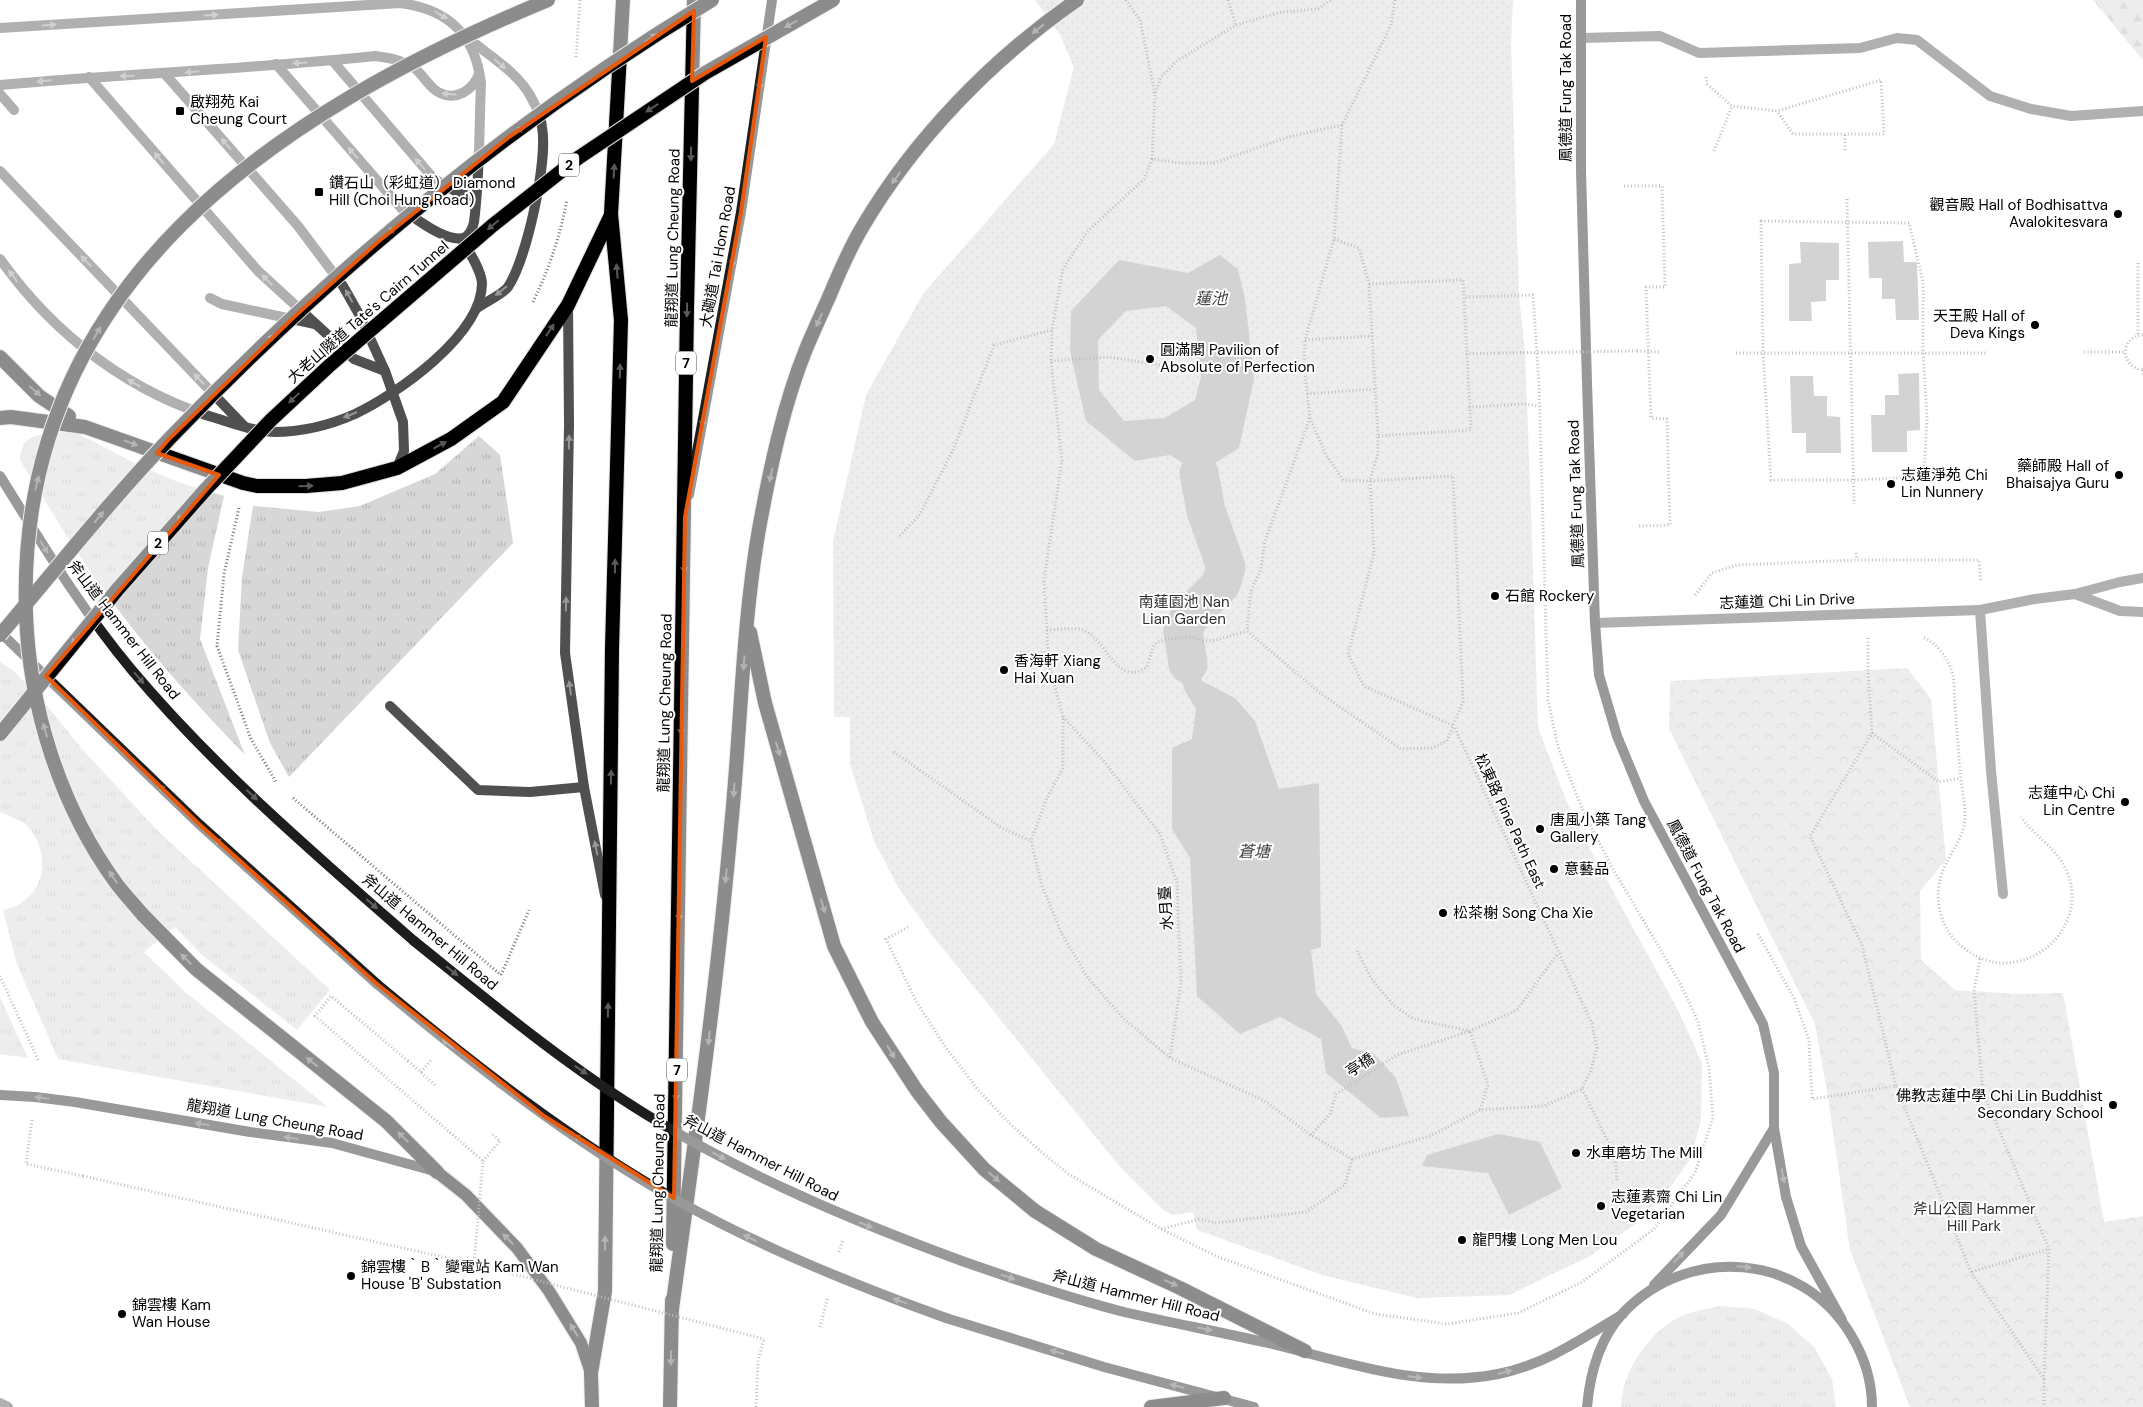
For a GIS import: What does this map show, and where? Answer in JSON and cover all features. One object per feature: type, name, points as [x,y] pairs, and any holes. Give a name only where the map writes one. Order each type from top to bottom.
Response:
[{"type":"highway","points":[[437,1172],[386,1121],[196,969],[143,915],[116,883],[78,818],[64,787],[43,723],[29,660],[25,591],[30,515],[45,453],[66,391],[114,305],[141,268],[174,231],[232,178],[310,122],[432,52],[548,0]]},
{"type":"highway","name":"龍翔道 Lung Cheung Road","points":[[592,1407],[591,1373],[605,1291],[612,650],[621,320],[611,214],[623,0]]},
{"type":"highway","name":"龍翔道 Lung Cheung Road","points":[[670,1407],[687,308],[694,0]]},
{"type":"highway","points":[[0,633],[113,501],[169,439],[333,280],[456,178],[509,137],[595,76],[712,0]]},
{"type":"highway","name":"大老山隧道 Tate's Cairn Tunnel","points":[[0,734],[116,590],[206,489],[271,420],[330,364],[493,225],[578,158],[705,73],[834,0]]},
{"type":"highway","points":[[672,1309],[707,1050],[732,828],[748,619],[759,529],[778,437],[805,351],[845,260],[880,199],[925,139],[948,113],[1028,37],[1077,0]]},
{"type":"highway","points":[[0,418],[11,417],[85,427],[243,483],[257,486],[306,486],[342,483],[397,468],[452,439],[503,402],[568,304],[611,214]]},
{"type":"highway","points":[[0,357],[40,396],[85,427]]},
{"type":"highway","points":[[748,619],[765,703],[834,946],[872,1022],[917,1091],[964,1148],[1006,1188],[1035,1211],[1096,1249],[1180,1288],[1304,1352]]},
{"type":"highway","points":[[1151,1407],[1224,1398]]},
{"type":"main road","name":"大磡道 Tai Hom Road","points":[[685,517],[741,212],[772,0]]},
{"type":"main road","name":"鳳德道 Fung Tak Road","points":[[1581,0],[1582,190],[1595,622],[1599,675],[1616,736],[1644,801],[1763,1024],[1774,1073],[1774,1128],[1786,1197],[1801,1246],[1842,1320]]},
{"type":"main road","name":"斧山道 Hammer Hill Road","points":[[0,476],[55,566],[130,668],[167,710],[234,778],[336,873],[414,941],[571,1064],[646,1114],[754,1175],[820,1206],[887,1234],[1046,1290],[1124,1312],[1304,1352],[1373,1370],[1418,1378],[1457,1379],[1498,1374],[1544,1361],[1623,1314]]},
{"type":"main road","points":[[0,633],[199,824],[377,984],[461,1054],[544,1116],[617,1164],[680,1202],[817,1270],[946,1318],[1104,1366],[1254,1407]]},
{"type":"main road","name":"龍翔道 Lung Cheung Road","points":[[0,1095],[75,1102],[242,1131],[332,1143],[437,1172],[466,1195],[522,1255],[549,1291],[581,1342],[591,1373]]},
{"type":"main road","points":[[1587,1407],[1589,1386],[1596,1360],[1607,1336],[1623,1314],[1721,1216],[1774,1128]]},
{"type":"main road","points":[[1646,1293],[1669,1279],[1695,1270],[1722,1266],[1749,1267],[1776,1274],[1800,1285],[1823,1300],[1842,1320],[1862,1352],[1872,1389],[1880,1407]]},
{"type":"main road","points":[[1872,1389],[1872,1407]]},
{"type":"street","points":[[0,28],[400,3],[417,5],[434,11],[450,20],[462,33],[522,83],[539,112],[543,128],[543,146],[537,196],[530,228],[520,258],[507,288],[476,308]]},
{"type":"street","points":[[276,64],[402,209],[435,231],[461,238],[468,235],[472,229],[481,83],[479,65],[472,48],[462,33]]},
{"type":"street","points":[[1581,38],[1660,36],[1700,53],[1860,48],[1897,38],[1917,40],[1990,96],[2031,109],[2071,116],[2143,111]]},
{"type":"street","points":[[0,86],[89,77],[165,74],[375,56],[399,59],[415,69],[438,92],[454,96],[470,89],[479,74],[479,65]]},
{"type":"street","points":[[332,60],[433,178],[460,194],[475,197]]},
{"type":"street","points":[[165,74],[298,226],[343,286],[360,316],[393,393],[405,434],[404,450],[397,468]]},
{"type":"street","points":[[89,77],[248,260],[354,359],[385,371]]},
{"type":"street","points":[[0,94],[14,110]]},
{"type":"street","points":[[0,171],[244,426]]},
{"type":"street","points":[[0,259],[40,308],[68,336],[100,361],[133,383],[169,401],[206,416],[273,432],[305,429],[354,414],[393,393],[410,381],[458,337],[476,308],[482,282],[473,258],[461,238]]},
{"type":"street","points":[[210,298],[222,304],[316,324]]},
{"type":"street","points":[[568,304],[569,425],[565,653],[584,787],[609,913]]},
{"type":"street","name":"志蓮道 Chi Lin Drive","points":[[1595,622],[1980,610],[2036,599],[2075,594],[2143,578]]},
{"type":"street","name":"志蓮道 Chi Lin Drive","points":[[2075,594],[2120,611],[2143,612]]},
{"type":"street","points":[[1980,610],[1991,771],[2003,894]]},
{"type":"street","points":[[390,706],[478,790],[530,792],[584,787]]},
{"type":"street","points":[[0,1403],[8,1407]]},
{"type":"path","points":[[1126,0],[1140,20],[1155,94],[1152,159],[1144,179],[1087,232],[1063,269],[1052,330],[1050,361],[1062,461],[1044,578],[1048,653],[1063,717],[1063,768],[1047,798],[1031,841],[1046,894],[1062,934],[1088,978],[1123,1018],[1170,1058],[1263,1100],[1311,1135],[1352,1159],[1430,1136],[1480,1110],[1544,1106],[1582,1088],[1615,1156],[1617,1181]]},
{"type":"path","points":[[1228,0],[1236,25]]},
{"type":"path","points":[[1155,94],[1162,77],[1177,61],[1236,25],[1282,12],[1318,9],[1331,0]]},
{"type":"path","points":[[1247,631],[1320,692],[1401,749],[1432,748],[1447,741],[1462,702],[1453,476],[1370,481],[1344,480],[1326,455],[1310,418],[1304,366],[1306,340],[1334,239],[1342,125],[1391,25],[1395,0]]},
{"type":"path","points":[[1700,53],[1707,84],[1732,106],[1777,111],[1881,80],[1884,134],[1794,134],[1777,111]]},
{"type":"path","points":[[1714,151],[1732,106]]},
{"type":"path","points":[[1152,159],[1180,163],[1214,163],[1288,137],[1342,125]]},
{"type":"path","points":[[1845,134],[1845,150]]},
{"type":"path","points":[[1624,186],[1662,186],[1665,287],[1646,287],[1651,418],[1667,418],[1670,525],[1638,526]]},
{"type":"path","points":[[1847,199],[1849,353],[1854,504]]},
{"type":"path","points":[[1761,221],[1848,221],[1908,222],[1924,282],[1924,354],[1927,416],[1924,477],[1853,480],[1772,480],[1763,353],[1761,221]]},
{"type":"path","points":[[1334,239],[1359,248],[1369,284],[1378,436],[1378,453],[1370,481],[1374,553],[1348,654],[1364,686],[1454,726]]},
{"type":"path","points":[[2138,263],[2138,335]]},
{"type":"path","points":[[1369,284],[1463,280],[1471,430],[1378,436]]},
{"type":"path","points":[[908,927],[886,939],[916,1001],[944,1045],[979,1091],[1007,1121],[1067,1173],[1161,1229],[1216,1256],[1375,1314],[1447,1324],[1518,1313],[1582,1282],[1653,1230],[1695,1173],[1713,1117],[1709,1068],[1698,1022],[1680,983],[1613,869],[1583,811],[1558,747],[1548,700],[1538,406],[1532,295],[1464,297]]},
{"type":"path","points":[[900,536],[920,514],[953,450],[994,345],[1052,330]]},
{"type":"path","points":[[2143,335],[2138,335],[2128,341],[2125,352],[2125,358],[2132,366],[2143,370],[2143,375]]},
{"type":"path","points":[[1306,340],[1372,336]]},
{"type":"path","points":[[1466,354],[1659,352]]},
{"type":"path","points":[[2084,352],[2125,352]]},
{"type":"path","points":[[1736,353],[1986,353]]},
{"type":"path","points":[[1050,361],[1109,357],[1191,370],[1304,366]]},
{"type":"path","points":[[1307,394],[1376,389]]},
{"type":"path","points":[[1469,407],[1526,404],[1538,406]]},
{"type":"path","points":[[1247,631],[1251,591],[1261,569],[1265,541],[1310,418]]},
{"type":"path","points":[[240,502],[224,574],[217,646],[251,739],[277,783]]},
{"type":"path","points":[[1856,553],[1857,560]]},
{"type":"path","points":[[1694,595],[1712,573],[1737,565],[1857,560],[1979,560],[1981,582]]},
{"type":"path","points":[[1047,630],[1082,630],[1098,642],[1122,671],[1133,673],[1147,667],[1153,647],[1157,642],[1177,637],[1192,637],[1204,641],[1216,640],[1247,631]]},
{"type":"path","points":[[1868,635],[1872,732],[1810,836],[1862,946],[1896,1086],[1971,1272],[2044,1379]]},
{"type":"path","points":[[1020,653],[1048,653]]},
{"type":"path","name":"水月臺","points":[[1063,717],[1103,760],[1160,834],[1178,884],[1181,983],[1170,1058]]},
{"type":"path","name":"松東路 Pine Path East","points":[[1454,726],[1592,1024],[1597,1048],[1591,1070],[1582,1088]]},
{"type":"path","points":[[1872,732],[1939,782],[1960,778]]},
{"type":"path","points":[[894,752],[962,798],[1002,828],[1031,841]]},
{"type":"path","points":[[292,796],[501,975]]},
{"type":"path","points":[[1758,934],[1794,998],[1809,1040],[1812,1099],[1896,1086]]},
{"type":"path","points":[[1357,951],[1370,978],[1393,1005],[1414,1019],[1470,1031],[1488,1084],[1480,1110]]},
{"type":"path","name":"亭橋","points":[[1311,1135],[1330,1114],[1336,1094],[1397,1055],[1470,1031],[1517,1010],[1558,952]]},
{"type":"path","points":[[1980,959],[1974,991],[1983,1092],[2049,1249],[2044,1407]]},
{"type":"path","points":[[0,976],[39,1062]]},
{"type":"path","points":[[435,1085],[332,996],[315,1016],[483,1161]]},
{"type":"path","points":[[32,1120],[26,1164],[474,1264],[764,1339],[758,1361],[756,1407]]},
{"type":"path","points":[[474,1264],[483,1161],[500,1140],[491,1133]]},
{"type":"path","points":[[1161,1229],[1200,1219],[1215,1224],[1306,1212],[1345,1185],[1352,1159]]},
{"type":"path","points":[[1971,1272],[2049,1249]]},
{"type":"highlighted area","points":[[694,11],[692,81],[766,37],[741,212],[685,517],[674,1198],[544,1116],[377,984],[199,824],[46,676],[219,475],[157,453],[169,439],[295,316],[379,241],[509,137]]},
{"type":"green space","name":"南蓮園池 Nan Lian Garden","points":[[1035,0],[1513,0],[1511,45],[1519,295],[1525,353],[1538,728],[1574,820],[1678,1010],[1702,1063],[1701,1120],[1691,1158],[1663,1197],[1635,1224],[1590,1256],[1509,1295],[1417,1298],[1322,1275],[1197,1230],[1193,1212],[1173,1215],[1164,1211],[1120,1167],[931,934],[898,887],[874,841],[850,764],[850,717],[834,717],[833,541],[866,395],[923,294],[1054,144],[1074,67],[1060,35]]},
{"type":"green space","points":[[2093,0],[2143,0],[2143,59],[2142,59]]},
{"type":"green space","points":[[52,432],[77,433],[134,463],[178,482],[224,496],[208,568],[200,639],[245,755],[169,673],[116,608],[89,570],[20,460],[23,446],[29,439]]},
{"type":"green space","points":[[479,436],[500,455],[513,543],[289,777],[270,743],[238,650],[242,577],[253,506],[319,512],[360,506],[435,474]]},
{"type":"green space","points":[[0,662],[10,668],[36,692],[82,749],[157,830],[330,990],[297,1030],[202,955],[175,927],[144,952],[185,992],[328,1107],[58,1059],[17,964],[3,910],[18,905],[28,898],[36,888],[40,878],[42,855],[33,833],[25,824],[0,812]]},
{"type":"green space","name":"斧山公園 Hammer Hill Park","points":[[1907,668],[1931,699],[1946,860],[1920,891],[1921,960],[1955,990],[2017,994],[2063,993],[2104,1222],[2143,1216],[2143,1407],[1910,1407],[1850,1250],[1828,1097],[1815,1024],[1669,729],[1670,681]]},
{"type":"green space","points":[[0,998],[28,1058],[0,1054]]},
{"type":"green space","points":[[1720,1306],[1755,1309],[1788,1324],[1815,1348],[1832,1379],[1836,1407],[1621,1407],[1627,1379],[1633,1365],[1650,1340],[1673,1320],[1694,1311]]},
{"type":"water","points":[[1903,241],[1904,262],[1917,262],[1919,320],[1896,320],[1895,299],[1882,299],[1882,278],[1869,278],[1868,242]]},
{"type":"water","points":[[1800,242],[1839,243],[1839,280],[1826,280],[1826,301],[1811,302],[1812,321],[1789,321],[1789,264],[1801,263]]},
{"type":"water","name":"蓮池","points":[[1220,255],[1238,269],[1245,298],[1254,379],[1239,448],[1199,473],[1170,455],[1135,461],[1086,421],[1070,351],[1071,311],[1119,260],[1188,273]],"holes":[[[1166,306],[1196,328],[1201,377],[1195,400],[1165,418],[1124,421],[1099,390],[1098,340],[1126,311]]]},
{"type":"water","points":[[1919,373],[1920,430],[1907,431],[1907,452],[1872,452],[1871,415],[1885,415],[1885,395],[1899,395],[1898,374]]},
{"type":"water","points":[[1790,376],[1813,376],[1814,396],[1827,396],[1827,416],[1840,417],[1841,453],[1806,453],[1806,433],[1792,433]]},
{"type":"water","name":"蒼塘","points":[[1196,663],[1202,681],[1235,698],[1255,721],[1279,789],[1319,783],[1321,947],[1311,950],[1316,994],[1341,1025],[1352,1048],[1374,1054],[1396,1078],[1409,1116],[1381,1118],[1326,1073],[1321,1039],[1280,1017],[1240,1034],[1197,996],[1190,858],[1172,829],[1172,748],[1192,739],[1196,709],[1184,689],[1177,664]]},
{"type":"water","points":[[1498,1134],[1540,1142],[1562,1188],[1509,1215],[1488,1173],[1422,1166],[1427,1155]]},
{"type":"waterway","points":[[1188,664],[1183,631],[1189,617],[1221,584],[1226,567],[1206,511],[1199,473]]},
{"type":"place","name":"啟翔苑 Kai Cheung Court","points":[[180,111]]},
{"type":"place","name":"鑽石山（彩虹道） Diamond Hill (Choi Hung Road)","points":[[319,192]]},
{"type":"place","name":"觀音殿 Hall of Bodhisattva Avalokitesvara","points":[[2118,214]]},
{"type":"place","name":"天王殿 Hall of Deva Kings","points":[[2035,325]]},
{"type":"place","name":"圓滿閣 Pavilion of Absolute of Perfection","points":[[1150,359]]},
{"type":"place","name":"藥師殿 Hall of Bhaisajya Guru","points":[[2119,475]]},
{"type":"place","name":"志蓮淨苑 Chi Lin Nunnery","points":[[1891,484]]},
{"type":"place","name":"石館 Rockery","points":[[1495,596]]},
{"type":"place","name":"香海軒 Xiang Hai Xuan","points":[[1004,670]]},
{"type":"place","name":"志蓮中心 Chi Lin Centre","points":[[2125,802]]},
{"type":"place","name":"唐風小築 Tang Gallery","points":[[1540,829]]},
{"type":"place","name":"意藝品","points":[[1554,869]]},
{"type":"place","name":"松茶榭 Song Cha Xie","points":[[1443,913]]},
{"type":"place","name":"佛教志蓮中學 Chi Lin Buddhist Secondary School","points":[[2113,1105]]},
{"type":"place","name":"水車磨坊 The Mill","points":[[1576,1153]]},
{"type":"place","name":"志蓮素齋 Chi Lin Vegetarian","points":[[1601,1206]]},
{"type":"place","name":"龍門樓 Long Men Lou","points":[[1462,1240]]},
{"type":"place","name":"錦雲樓‵B‵變電站 Kam Wan House 'B' Substation","points":[[351,1276]]},
{"type":"place","name":"錦雲樓 Kam Wan House","points":[[122,1314]]}]
